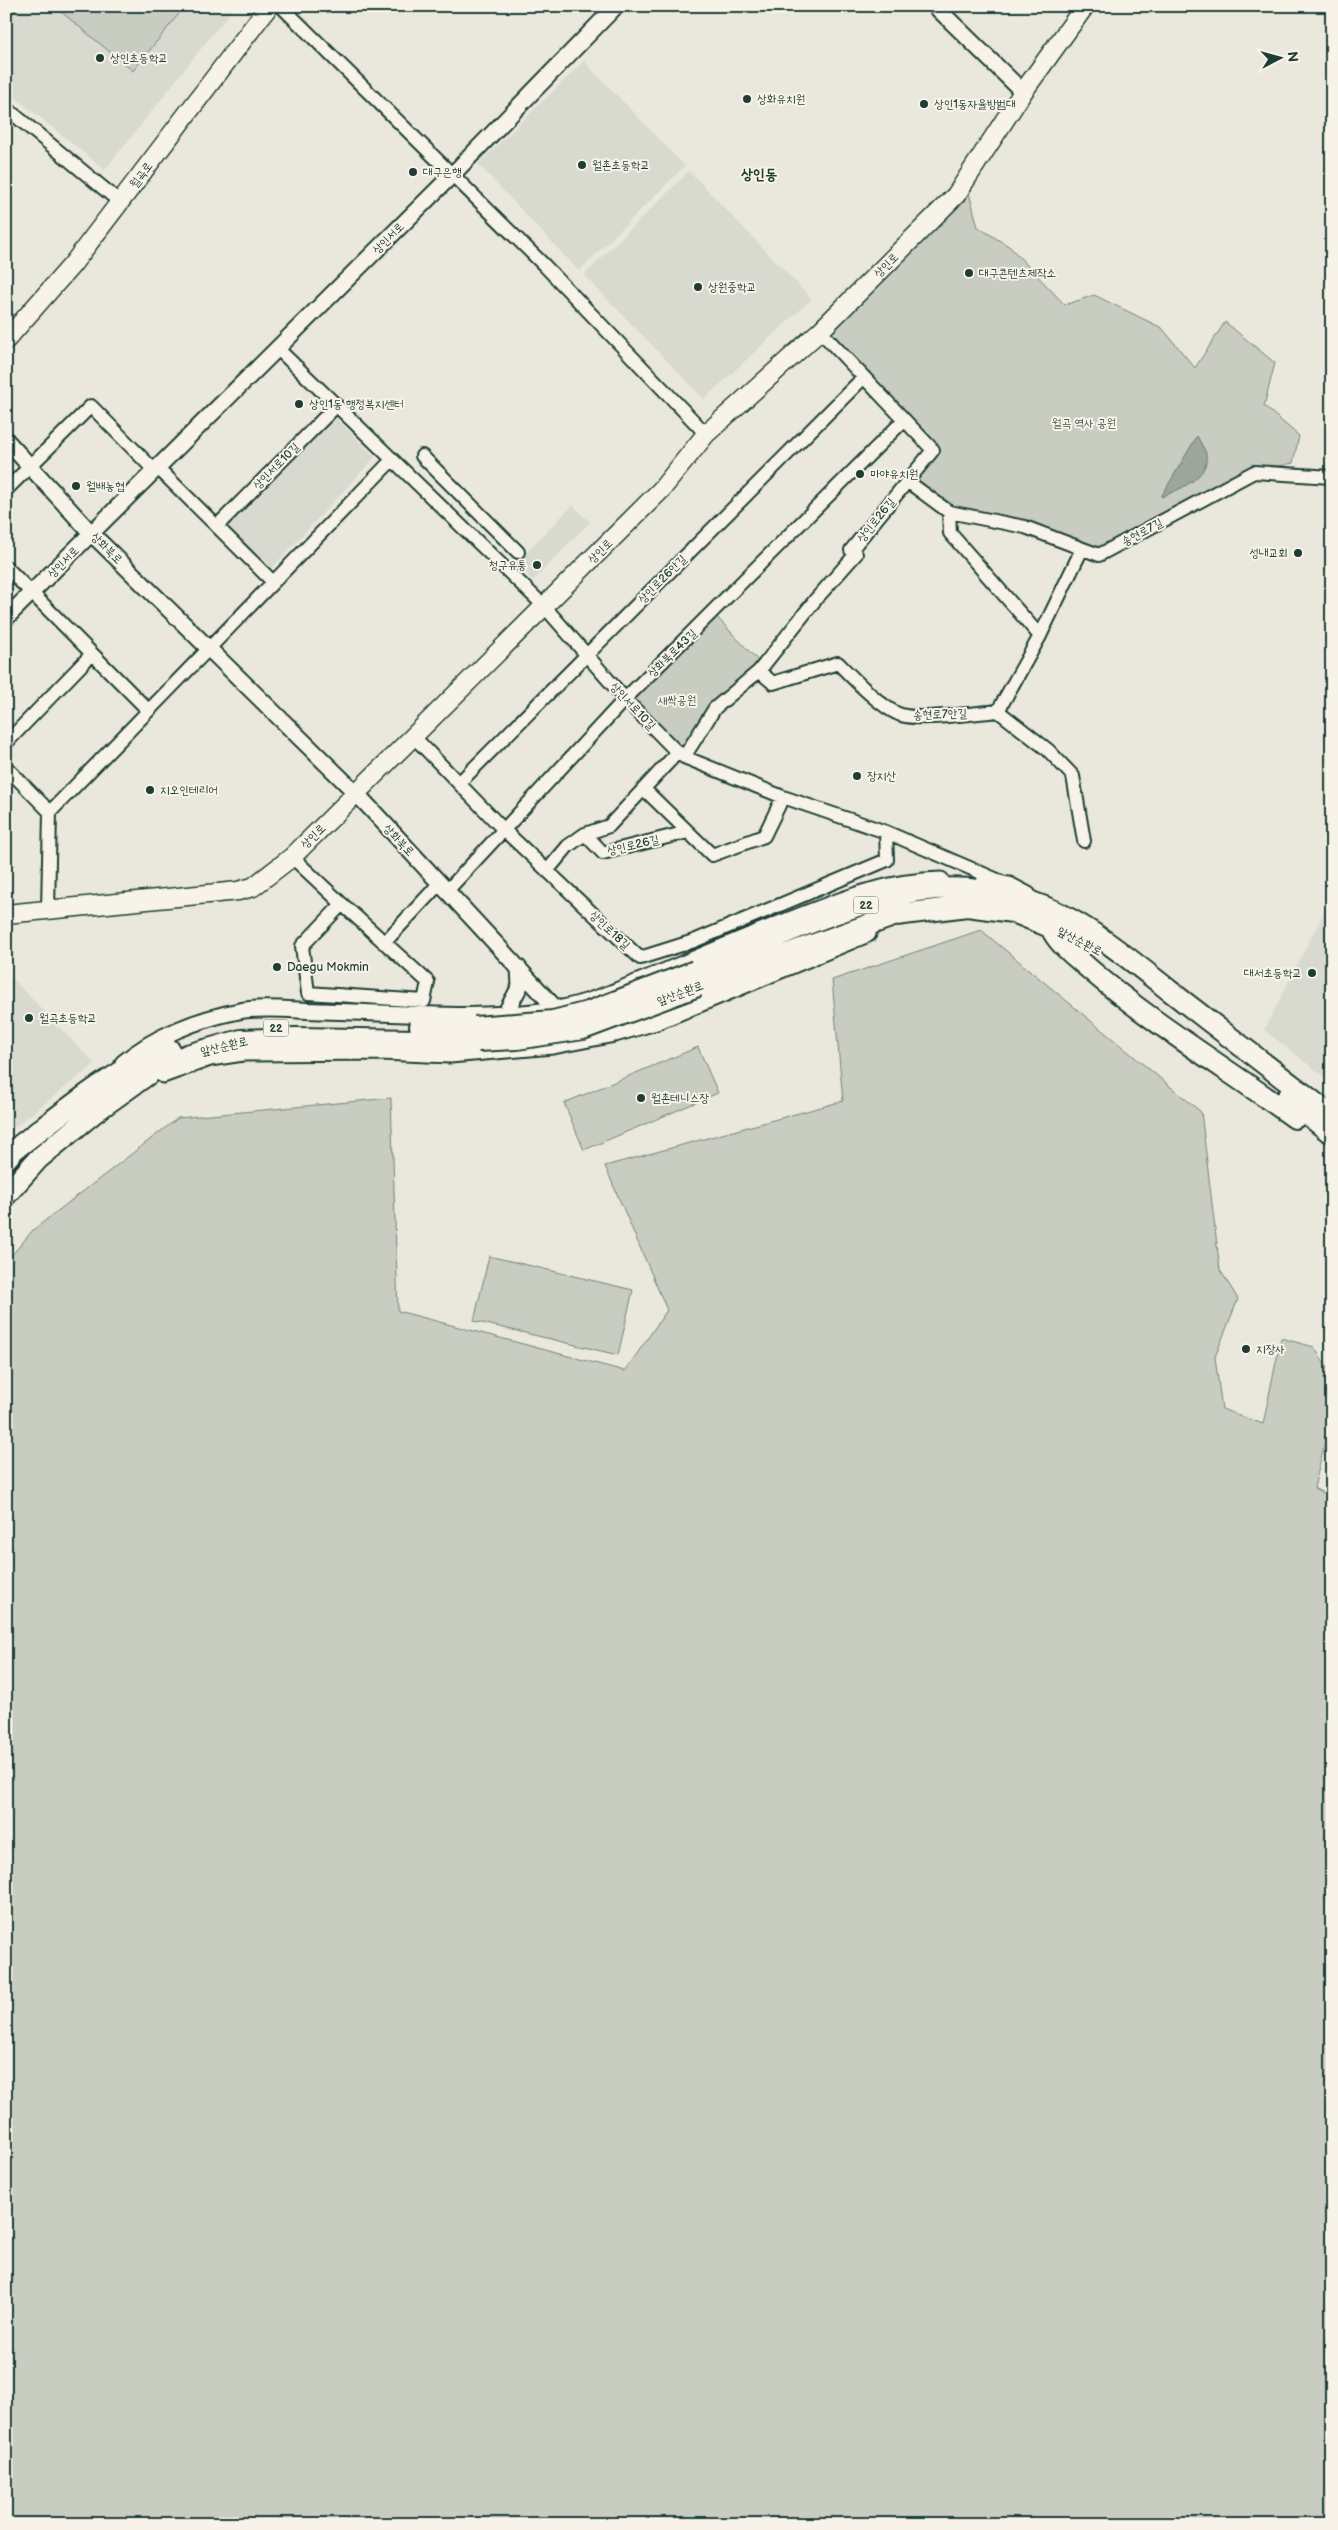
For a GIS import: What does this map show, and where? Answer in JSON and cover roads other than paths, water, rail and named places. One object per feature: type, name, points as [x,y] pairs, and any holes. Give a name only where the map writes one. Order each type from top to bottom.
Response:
[{"type":"highway","name":"앞산순환로","points":[[6,1159],[14,1150],[96,1100],[154,1070],[187,1055],[241,1040],[296,1038],[517,1039],[583,1029],[697,978],[896,915],[967,906],[1049,918],[1107,942],[1331,1130]]},
{"type":"highway","points":[[1331,1130],[1151,1018],[1108,985],[1069,951],[1054,936],[1049,918],[1078,919],[1095,926],[1332,1104]]},
{"type":"highway","name":"앞산순환로","points":[[6,1195],[38,1159],[96,1100]]},
{"type":"main road","name":"상인로","points":[[6,914],[238,891],[253,887],[292,857],[661,490],[706,434],[820,331],[956,195],[1023,92],[1085,6]]},
{"type":"main road","name":"월곡로","points":[[6,340],[72,265],[262,9]]},
{"type":"street","points":[[6,10],[9,6]]},
{"type":"street","points":[[281,6],[544,265],[706,434]]},
{"type":"street","name":"상인서로","points":[[6,618],[452,175],[616,6]]},
{"type":"street","points":[[934,6],[1023,92]]},
{"type":"street","points":[[6,108],[120,202]]},
{"type":"street","name":"상인로26길","points":[[547,871],[568,846],[585,834],[609,826],[681,754],[714,708],[759,671],[816,599],[856,554],[851,550],[933,450],[820,331]]},
{"type":"street","name":"상인서로10길","points":[[276,348],[544,606],[625,699],[681,754],[783,797],[886,832],[1009,884]]},
{"type":"street","name":"상인로26안길","points":[[460,782],[864,377]]},
{"type":"street","points":[[6,490],[91,406],[273,582]]},
{"type":"street","name":"상인서로10길","points":[[217,526],[336,406]]},
{"type":"street","name":"상화북로43길","points":[[384,942],[504,830],[625,699],[904,420]]},
{"type":"street","name":"상화북로","points":[[6,440],[91,533],[357,794],[557,1009],[582,1040]]},
{"type":"street","points":[[422,456],[518,552]]},
{"type":"street","points":[[48,910],[50,812],[392,460]]},
{"type":"street","name":"송현로7길","points":[[908,481],[948,512],[1024,527],[1099,555],[1254,472],[1332,477]]},
{"type":"street","points":[[948,512],[950,533],[1040,636]]},
{"type":"street","points":[[1082,549],[1040,636],[998,711],[1048,750],[1073,776],[1084,841]]},
{"type":"street","points":[[6,567],[148,710]]},
{"type":"street","points":[[6,743],[92,654]]},
{"type":"street","name":"송현로7안길","points":[[759,671],[773,683],[838,663],[865,691],[900,715],[934,716],[998,711]]},
{"type":"street","name":"상인로18길","points":[[414,737],[460,782],[504,830],[640,958],[687,944],[887,860],[886,832]]},
{"type":"street","points":[[6,766],[50,812]]},
{"type":"street","points":[[645,790],[712,855],[764,836],[783,797]]},
{"type":"street","name":"상인로26길","points":[[585,834],[603,853],[688,832]]},
{"type":"street","points":[[292,857],[428,982],[424,1001],[308,993],[302,946],[342,904]]},
{"type":"street","points":[[96,1100],[148,1044],[190,1025],[241,1011],[499,1015],[557,1009],[595,1000],[736,940],[879,887],[920,881],[946,880],[1009,884],[1049,918]]},
{"type":"street","points":[[480,1040],[553,1046],[646,1026],[884,928],[910,921],[943,916],[975,915],[1008,920],[1049,918]]},
{"type":"street","points":[[480,1040],[495,1046],[500,1034],[499,1015],[520,986],[518,968]]},
{"type":"place","name":"상인초등학교","points":[[100,58]]},
{"type":"place","name":"상화유치원","points":[[747,99]]},
{"type":"place","name":"상인1동자율방범대","points":[[924,104]]},
{"type":"place","name":"월촌초등학교","points":[[582,165]]},
{"type":"place","name":"대구은행","points":[[413,172]]},
{"type":"place","name":"대구콘텐츠제작소","points":[[969,273]]},
{"type":"place","name":"상원중학교","points":[[698,287]]},
{"type":"place","name":"상인1동 행정복지센터","points":[[299,404]]},
{"type":"place","name":"마야유치원","points":[[860,474]]},
{"type":"place","name":"월배농협","points":[[76,486]]},
{"type":"place","name":"성내교회","points":[[1298,553]]},
{"type":"place","name":"청구유통","points":[[537,565]]},
{"type":"place","name":"장지산","points":[[857,776]]},
{"type":"place","name":"지오인테리어","points":[[150,790]]},
{"type":"place","name":"Daegu Mokmin","points":[[277,967]]},
{"type":"place","name":"대서초등학교","points":[[1312,973]]},
{"type":"place","name":"월곡초등학교","points":[[29,1018]]},
{"type":"place","name":"월촌테니스장","points":[[641,1098]]},
{"type":"place","name":"지장사","points":[[1246,1349]]},
{"type":"district","name":"상인동","points":[[759,174]]},
{"type":"park label","name":"월곡 역사 공원","points":[[1084,423]]},
{"type":"park label","name":"새싹공원","points":[[677,700]]}]
